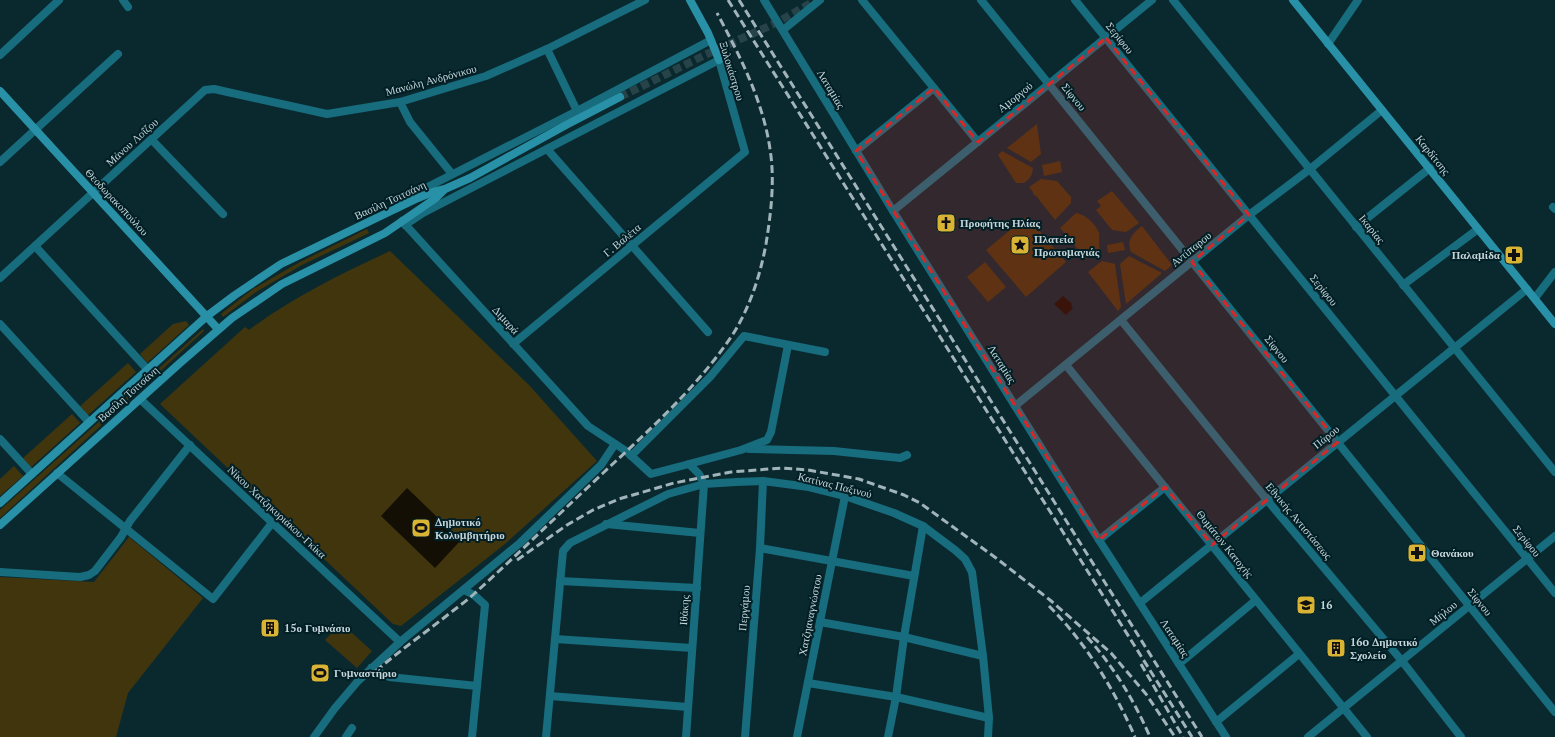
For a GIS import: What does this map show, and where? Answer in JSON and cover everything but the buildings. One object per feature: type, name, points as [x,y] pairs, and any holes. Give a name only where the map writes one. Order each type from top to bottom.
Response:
[{"type":"street","points":[[0,55],[59,0]]},
{"type":"street","name":"Μανώλη Ανδρόνικου","points":[[210,89],[327,114],[400,102],[486,76],[547,49],[645,0]]},
{"type":"street","name":"Ξυλοκάστρου","points":[[690,0],[711,40],[719,60],[745,152]]},
{"type":"street","name":"Λαταμίας","points":[[764,0],[893,211],[1015,406],[1226,737]]},
{"type":"street","points":[[783,30],[820,0]]},
{"type":"street","points":[[862,0],[978,142]]},
{"type":"street","name":"Σίφνου","points":[[982,0],[1555,712]]},
{"type":"street","name":"Σερίφου","points":[[1075,0],[1555,593]]},
{"type":"street","name":"Αμοργού","points":[[893,211],[1152,0]]},
{"type":"street","name":"Ικαρίας","points":[[1172,0],[1555,472]]},
{"type":"street","points":[[1328,44],[1358,0]]},
{"type":"street","name":"Καρδίτσης","points":[[1295,1],[1328,44],[1555,324]]},
{"type":"street","points":[[396,209],[410,196],[711,40]]},
{"type":"street","points":[[547,49],[577,110]]},
{"type":"street","points":[[0,162],[118,54]]},
{"type":"street","name":"Βασίλη Τσιτσάνη","points":[[0,525],[218,329],[282,284],[385,233],[719,60]]},
{"type":"street","points":[[856,151],[934,88]]},
{"type":"street","name":"Μάνου Λοΐζου","points":[[0,278],[152,140],[201,93],[210,89]]},
{"type":"street","name":"Θεοδωρακοπούλου","points":[[0,91],[218,329]]},
{"type":"street","points":[[445,189],[470,178],[620,97]]},
{"type":"street","points":[[400,102],[410,122],[452,174]]},
{"type":"street","name":"Αντίπαρου","points":[[1015,406],[1249,215],[1310,169],[1382,110]]},
{"type":"street","points":[[152,140],[223,214]]},
{"type":"street","points":[[547,149],[708,332]]},
{"type":"street","name":"Γ. Βαλέτα","points":[[513,344],[745,152]]},
{"type":"street","points":[[1356,226],[1430,168]]},
{"type":"street","name":"Βασίλη Τσιτσάνη","points":[[403,223],[436,198],[445,189]]},
{"type":"street","name":"Βασίλη Τσιτσάνη","points":[[0,503],[206,316],[235,295],[281,264],[396,209],[434,192],[445,189]]},
{"type":"street","name":"Διμαρά","points":[[403,223],[579,417],[596,432],[631,456],[651,474],[689,464]]},
{"type":"street","points":[[1403,285],[1478,229]]},
{"type":"street","points":[[35,246],[148,370]]},
{"type":"street","points":[[1535,298],[1555,272]]},
{"type":"street","name":"Πάρου","points":[[1140,603],[1526,289]]},
{"type":"street","name":"Εθνικής Αντιστάσεως","points":[[1121,320],[1267,500],[1402,661],[1461,737]]},
{"type":"street","points":[[0,324],[89,422]]},
{"type":"street","points":[[631,456],[710,377],[744,336],[824,352]]},
{"type":"street","points":[[704,484],[699,474],[689,464],[741,450],[767,440],[771,432],[788,345]]},
{"type":"street","name":"Θυμάτων Κατοχής","points":[[1066,365],[1367,737]]},
{"type":"street","name":"Νίκου Χατζηκυριάκου-Γκίκα","points":[[140,399],[400,642]]},
{"type":"street","points":[[0,439],[32,474]]},
{"type":"street","points":[[314,737],[334,708],[371,668],[538,527],[601,465],[615,444]]},
{"type":"street","points":[[0,572],[80,577],[89,575],[94,571],[121,537],[190,445]]},
{"type":"street","points":[[741,450],[834,451],[900,458],[907,455]]},
{"type":"street","points":[[57,473],[213,599],[272,523]]},
{"type":"street","name":"Κατίνας Παξινού","points":[[560,581],[563,551],[570,543],[668,494],[704,484],[763,481],[809,487],[845,496],[894,513],[923,526],[955,550],[964,559],[972,572],[983,656],[989,718],[988,737]]},
{"type":"street","name":"Περγάμου","points":[[745,737],[760,548],[763,481]]},
{"type":"street","name":"Ιθάκης","points":[[686,737],[704,484]]},
{"type":"street","points":[[1099,540],[1165,487]]},
{"type":"street","name":"Χατζηαναγνώστου","points":[[797,737],[845,496]]},
{"type":"street","points":[[606,524],[700,533]]},
{"type":"street","points":[[888,737],[896,697],[904,637],[923,526]]},
{"type":"street","name":"Μήλου","points":[[1308,737],[1555,536]]},
{"type":"street","points":[[760,548],[914,576]]},
{"type":"street","points":[[546,737],[560,581],[697,588]]},
{"type":"street","points":[[464,590],[474,595],[485,604],[472,737]]},
{"type":"street","points":[[1179,664],[1256,600]]},
{"type":"street","points":[[820,622],[904,637],[983,656]]},
{"type":"street","points":[[555,639],[692,648]]},
{"type":"street","points":[[1216,722],[1299,654]]},
{"type":"street","points":[[371,668],[389,677],[477,686]]},
{"type":"street","points":[[808,683],[896,697],[989,718]]},
{"type":"street","points":[[550,696],[688,707]]},
{"type":"street","points":[[346,737],[352,728]]},
{"type":"highlighted area","points":[[1106,38],[1249,215],[1192,262],[1338,442],[1212,545],[1165,487],[1099,540],[856,151],[934,88],[978,142]]},
{"type":"shaded area","points":[[1037,124],[1041,154],[1031,162],[1007,148]]},
{"type":"shaded area","points":[[1002,151],[1033,168],[1028,180],[1024,183],[1016,183],[998,155]]},
{"type":"shaded area","points":[[1060,161],[1062,172],[1044,176],[1042,165]]},
{"type":"shaded area","points":[[1041,179],[1057,181],[1071,197],[1071,203],[1055,220],[1029,187]]},
{"type":"shaded area","points":[[1112,191],[1139,223],[1126,232],[1112,230],[1096,210],[1101,206],[1097,201]]},
{"type":"shaded area","points":[[1076,213],[1083,215],[1090,220],[1099,233],[1100,249],[1086,259],[1060,228]]},
{"type":"shaded area","points":[[1027,216],[1066,262],[1026,297],[986,250]]},
{"type":"shaded area","points":[[1142,226],[1172,265],[1165,271],[1131,252],[1129,244],[1131,237]]},
{"type":"shaded area","points":[[367,229],[369,233],[302,265],[256,292],[223,317],[221,314],[253,289],[300,262]]},
{"type":"shaded area","points":[[1123,242],[1125,250],[1108,253],[1107,245]]},
{"type":"shaded area","points":[[390,251],[529,385],[597,461],[505,544],[401,626],[393,624],[160,404],[245,327],[249,330],[283,307],[335,277]]},
{"type":"shaded area","points":[[1129,256],[1162,273],[1126,304],[1120,264]]},
{"type":"shaded area","points":[[1102,261],[1115,264],[1121,307],[1118,311],[1088,272]]},
{"type":"shaded area","points":[[985,262],[1006,287],[988,302],[967,277]]},
{"type":"shaded area","points":[[1063,296],[1072,304],[1071,306],[1073,308],[1066,315],[1054,304]]},
{"type":"shaded area","points":[[186,321],[189,325],[147,363],[140,354],[173,324]]},
{"type":"shaded area","points":[[203,329],[204,331],[0,518],[0,510]]},
{"type":"shaded area","points":[[128,363],[136,372],[86,417],[78,408]]},
{"type":"shaded area","points":[[72,414],[80,423],[30,468],[22,459]]},
{"type":"shaded area","points":[[14,466],[23,476],[0,496],[0,479]]},
{"type":"shaded area","name":"Δημοτικό Κολυμβητήριο","points":[[407,488],[461,540],[435,568],[381,516]]},
{"type":"shaded area","points":[[129,537],[203,598],[128,693],[116,737],[0,737],[0,577],[94,582]]},
{"type":"shaded area","points":[[341,623],[372,651],[357,668],[325,640]]},
{"type":"tunnel","points":[[620,97],[705,55],[776,23],[816,0]]},
{"type":"railway","points":[[728,0],[1192,737]]},
{"type":"railway","points":[[739,0],[1202,737]]},
{"type":"railway","points":[[376,671],[401,650],[464,603],[672,408],[704,372],[739,324],[754,291],[761,268],[766,244],[772,196],[772,173],[767,131],[756,96],[750,79],[717,13]]},
{"type":"railway","points":[[517,560],[567,525],[593,510],[619,499],[674,483],[731,472],[782,468],[808,470],[859,479],[904,495],[920,503],[996,558],[1050,600],[1111,653],[1146,694],[1175,737]]},
{"type":"railway","points":[[1049,606],[1075,635],[1098,667],[1118,701],[1135,737]]},
{"type":"railway","points":[[1087,637],[1097,648],[1123,684],[1150,737]]},
{"type":"railway","points":[[1141,664],[1183,737]]},
{"type":"place","name":"Προφήτης Ηλίας","points":[[946,223]]},
{"type":"place","name":"Πλατεία Πρωτομαγιάς","points":[[1020,245]]},
{"type":"place","name":"Παλαμίδα","points":[[1514,255]]},
{"type":"place","name":"Δημοτικό Κολυμβητήριο","points":[[421,528]]},
{"type":"place","name":"Θανάκου","points":[[1417,553]]},
{"type":"place","name":"16","points":[[1306,605]]},
{"type":"place","name":"15ο Γυμνάσιο","points":[[270,628]]},
{"type":"place","name":"16o Δημοτικό Σχολείο","points":[[1336,648]]},
{"type":"place","name":"Γυμναστήριο","points":[[320,673]]}]
